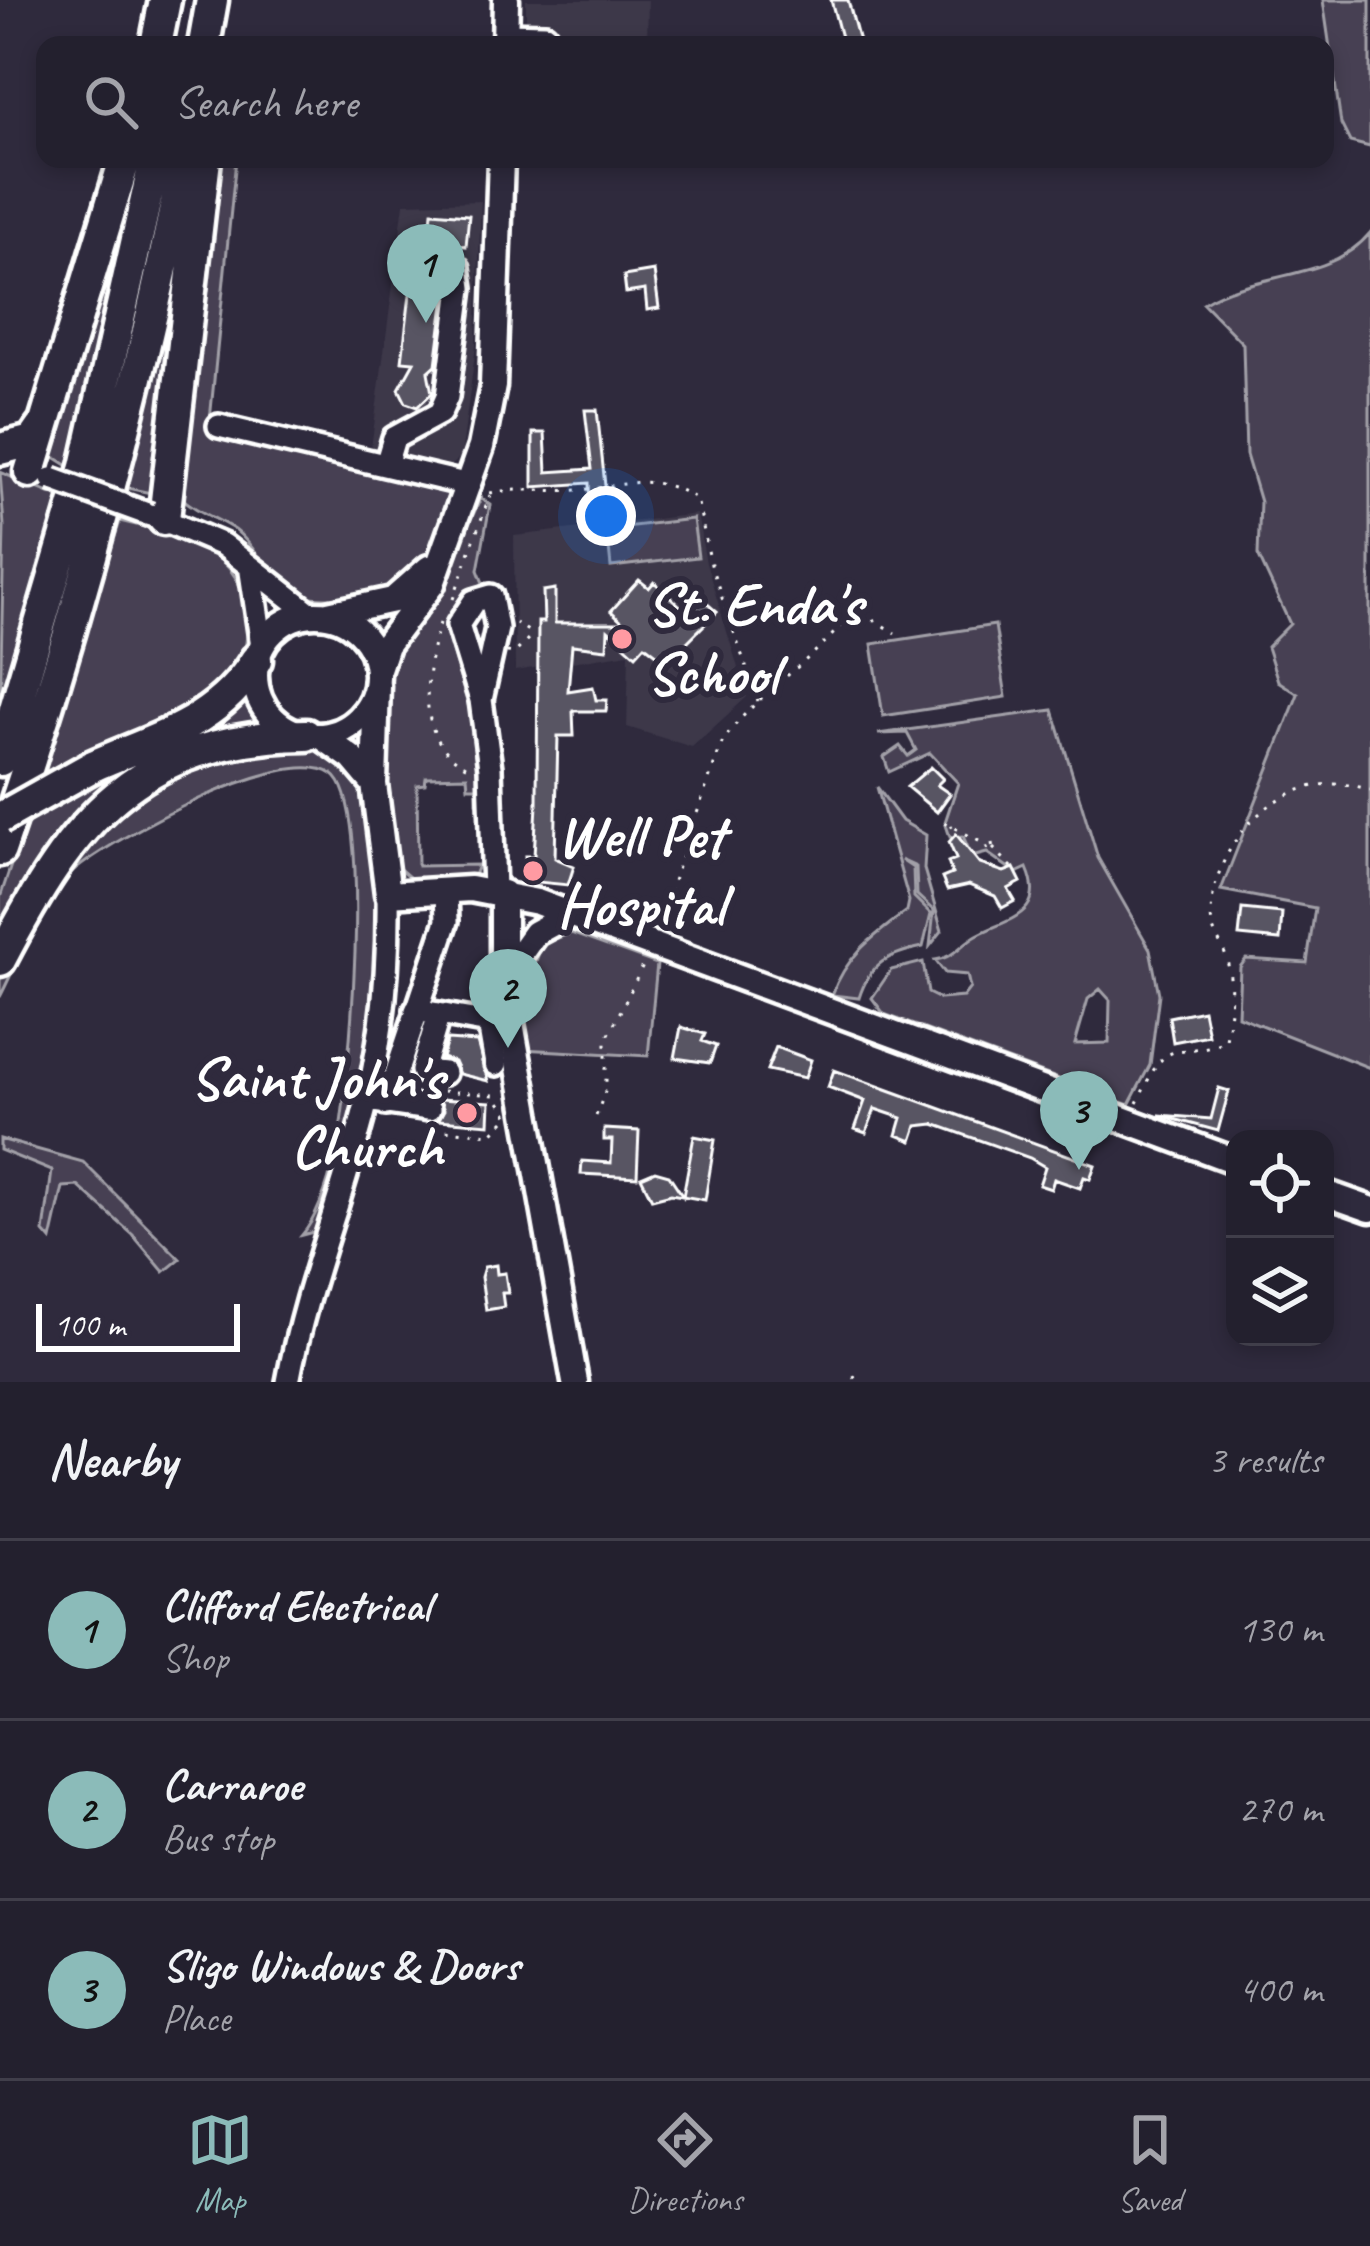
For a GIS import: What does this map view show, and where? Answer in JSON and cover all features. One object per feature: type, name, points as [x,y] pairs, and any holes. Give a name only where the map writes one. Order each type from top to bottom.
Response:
[{"type":"highway","points":[[158,36],[165,0]]},
{"type":"highway","points":[[177,36],[182,0]]},
{"type":"highway","points":[[206,36],[212,0]]},
{"type":"highway","points":[[219,36],[224,0]]},
{"type":"highway","points":[[41,476],[41,428],[121,168]]},
{"type":"highway","points":[[0,760],[86,467],[153,168]]},
{"type":"highway","points":[[0,850],[56,682],[114,475],[183,168]]},
{"type":"highway","points":[[157,517],[204,168]]},
{"type":"highway","points":[[0,453],[32,441],[41,428]]},
{"type":"highway","points":[[0,818],[93,766],[205,716],[235,695],[259,653]]},
{"type":"highway","points":[[0,960],[57,856],[75,832],[127,788],[174,760],[220,743],[249,736],[313,736]]},
{"type":"main road","points":[[505,36],[506,0]]},
{"type":"main road","points":[[374,784],[352,758],[275,721],[257,693],[259,653],[280,625],[392,600],[422,578],[480,489],[493,386],[501,168]]},
{"type":"main road","points":[[313,736],[337,733],[363,715],[386,645],[431,584],[442,552]]},
{"type":"main road","points":[[318,614],[366,638],[377,677],[374,784],[388,894],[498,892],[570,914],[1226,1158]]},
{"type":"main road","points":[[498,892],[503,978],[575,1382]]},
{"type":"main road","points":[[503,978],[535,933],[570,914]]},
{"type":"main road","points":[[1334,1196],[1370,1209]]},
{"type":"street","points":[[386,465],[394,438],[440,413],[448,397],[461,288],[458,268],[415,257]]},
{"type":"street","points":[[219,426],[480,489]]},
{"type":"street","points":[[0,453],[41,476],[223,545],[251,572],[318,614]]},
{"type":"street","points":[[251,572],[259,653]]},
{"type":"street","points":[[481,700],[497,622],[491,596],[474,601],[458,625],[481,700],[498,892]]},
{"type":"street","points":[[444,1073],[422,1071],[428,1012],[447,921],[446,891]]},
{"type":"street","points":[[377,1102],[389,966],[388,894]]},
{"type":"street","points":[[428,1012],[489,1022],[496,1064]]},
{"type":"street","points":[[288,1382],[308,1289],[377,1102],[428,1012]]},
{"type":"street","points":[[377,1102],[429,1109]]},
{"type":"path","points":[[480,489],[584,490],[619,481],[669,482],[697,499],[712,569],[759,702]]},
{"type":"path","points":[[596,1116],[606,1089],[606,1040],[650,945],[722,743],[759,702],[853,617],[872,619],[895,633]]},
{"type":"path","points":[[492,650],[514,653],[528,639],[522,624],[497,622]]},
{"type":"path","points":[[1126,1120],[1163,1058],[1184,1049],[1208,1052],[1226,1039],[1229,975],[1222,946],[1212,934],[1211,911],[1215,886],[1236,841],[1262,808],[1310,784],[1350,783],[1370,790]]},
{"type":"path","points":[[944,822],[990,846],[1018,873]]},
{"type":"path","points":[[952,824],[956,834]]},
{"type":"path","points":[[430,1090],[473,1093],[494,1095],[509,1116],[491,1134],[430,1129],[429,1109],[430,1090]]},
{"type":"shaded area","points":[[526,0],[648,0],[647,36],[526,36]]},
{"type":"shaded area","points":[[1323,0],[1370,0],[1370,147],[1350,142],[1341,124],[1334,36],[1328,36]]},
{"type":"shaded area","points":[[129,168],[139,168],[70,467],[48,453]]},
{"type":"shaded area","points":[[212,168],[235,168],[209,430],[449,488],[455,496],[415,570],[385,590],[339,598],[291,591],[235,530],[180,496]]},
{"type":"shaded area","points":[[481,201],[476,346],[461,457],[447,468],[371,448],[404,203]]},
{"type":"shaded area","points":[[1370,233],[1370,1068],[1238,1016],[1240,967],[1246,959],[1307,963],[1315,908],[1221,890],[1298,694],[1278,681],[1267,647],[1290,624],[1258,555],[1260,502],[1246,455],[1243,344],[1203,303],[1245,285],[1334,260]]},
{"type":"shaded area","points":[[178,268],[156,494],[127,488]]},
{"type":"shaded area","points":[[0,472],[61,498],[0,712],[4,526]]},
{"type":"shaded area","points":[[481,498],[490,505],[478,570],[483,583],[456,610],[447,635],[476,731],[482,802],[477,802],[477,787],[468,787],[467,776],[426,777],[425,784],[417,785],[418,866],[478,865],[472,881],[416,883],[395,865],[378,764],[394,650],[440,584]]},
{"type":"shaded area","name":"St. Enda's School","points":[[697,514],[706,563],[747,697],[692,747],[627,727],[629,653],[515,671],[514,536]]},
{"type":"shaded area","points":[[693,519],[698,557],[611,567],[607,529]]},
{"type":"shaded area","points":[[120,521],[182,538],[222,561],[236,578],[248,620],[240,663],[216,701],[37,782]]},
{"type":"shaded area","points":[[995,625],[1006,697],[883,716],[872,644]]},
{"type":"shaded area","points":[[244,702],[258,726],[157,760],[0,936],[0,898],[29,811]]},
{"type":"shaded area","points":[[1053,710],[1098,858],[1150,949],[1159,994],[1150,1065],[1129,1105],[884,1014],[872,998],[891,970],[923,962],[928,993],[940,999],[963,997],[970,988],[967,975],[945,973],[935,960],[1022,912],[1032,895],[1027,868],[1016,873],[987,853],[972,857],[963,836],[950,837],[945,822],[958,783],[930,753],[889,772],[884,757],[900,746],[908,756],[916,750],[907,733],[878,734]],"holes":[[[1100,989],[1110,1000],[1109,1043],[1075,1044],[1088,999]]]},
{"type":"shaded area","points":[[276,747],[334,753],[355,770],[366,800],[375,884],[374,986],[359,1083],[317,1231],[302,1235],[319,1206],[336,1151],[352,1015],[353,837],[345,796],[332,774],[309,768],[240,782],[200,798],[95,856],[52,896],[0,997],[0,977],[19,938],[91,833],[187,765]]},
{"type":"shaded area","points":[[877,787],[902,821],[926,835],[924,869],[942,931],[930,946],[934,911],[917,895],[916,867],[901,860],[913,868],[914,897],[931,914],[923,947],[882,962],[859,998],[832,995],[854,957],[907,911],[909,901]]},
{"type":"shaded area","points":[[571,933],[657,964],[648,1056],[522,1049],[527,987],[542,944]]},
{"type":"shaded area","points":[[0,1139],[83,1162],[180,1259],[164,1272],[133,1235],[78,1186],[63,1187],[51,1240],[44,1232],[52,1171],[0,1150]]},
{"type":"building","points":[[831,0],[848,0],[858,36],[841,36]]},
{"type":"building","points":[[432,212],[469,215],[466,246],[429,242]]},
{"type":"building","points":[[654,271],[659,308],[647,310],[645,290],[626,293],[624,276]]},
{"type":"building","points":[[412,278],[444,283],[446,288],[436,365],[428,372],[432,393],[417,407],[406,403],[399,389],[414,362],[402,361]]},
{"type":"building","points":[[585,410],[597,410],[606,495],[615,495],[615,516],[590,517],[589,483],[533,487],[533,433],[545,433],[547,472],[592,469]]},
{"type":"building","points":[[639,580],[649,588],[654,582],[689,614],[702,599],[717,612],[667,662],[645,645],[636,655],[608,630],[607,649],[572,645],[568,691],[593,687],[596,700],[607,700],[606,711],[573,711],[574,736],[558,736],[555,858],[574,866],[568,885],[527,881],[525,856],[534,856],[537,805],[538,622],[544,622],[543,591],[555,589],[555,623],[624,623],[611,611]]},
{"type":"building","points":[[931,767],[943,779],[937,785],[950,794],[937,812],[907,787]]},
{"type":"building","points":[[956,834],[980,864],[1004,872],[1014,868],[1021,882],[1008,889],[1015,901],[1002,908],[995,896],[969,885],[947,890],[942,878],[952,874],[948,862],[956,859],[949,842]]},
{"type":"building","points":[[1242,909],[1282,913],[1280,940],[1239,936]]},
{"type":"building","points":[[1203,1010],[1208,1035],[1173,1042],[1169,1017]]},
{"type":"building","points":[[681,1027],[705,1034],[702,1041],[716,1046],[710,1063],[675,1058]]},
{"type":"building","points":[[447,1040],[477,1042],[488,1081],[459,1074],[454,1062],[442,1058]]},
{"type":"building","points":[[776,1047],[811,1060],[805,1078],[767,1070]]},
{"type":"building","points":[[834,1070],[1095,1165],[1090,1179],[1084,1177],[1080,1188],[1054,1179],[1051,1189],[1039,1185],[1045,1167],[1030,1158],[934,1124],[917,1126],[912,1141],[897,1135],[902,1118],[875,1109],[866,1133],[855,1129],[865,1101],[828,1087]]},
{"type":"building","points":[[1219,1088],[1229,1091],[1218,1131],[1159,1115],[1211,1119]]},
{"type":"building","name":"Saint John's Church","points":[[439,1099],[490,1102],[489,1124],[438,1120],[444,1110]]},
{"type":"building","points":[[604,1129],[639,1131],[637,1177],[581,1174],[582,1161],[611,1163],[612,1140],[604,1140]]},
{"type":"building","points":[[694,1136],[715,1140],[705,1200],[671,1194],[652,1199],[641,1177],[655,1171],[669,1175],[683,1196]]},
{"type":"building","points":[[496,1265],[497,1274],[505,1273],[508,1293],[502,1293],[504,1307],[486,1310],[481,1277],[484,1267]]},
{"type":"place","name":"Clifford Electrical","points":[[426,323]]},
{"type":"place","name":"St. Enda's School","points":[[622,639]]},
{"type":"place","name":"Well Pet Hospital","points":[[533,871]]},
{"type":"place","name":"Carraroe","points":[[508,1048]]},
{"type":"place","name":"Saint John's Church","points":[[467,1113]]},
{"type":"place","name":"Sligo Windows & Doors","points":[[1079,1170]]}]
